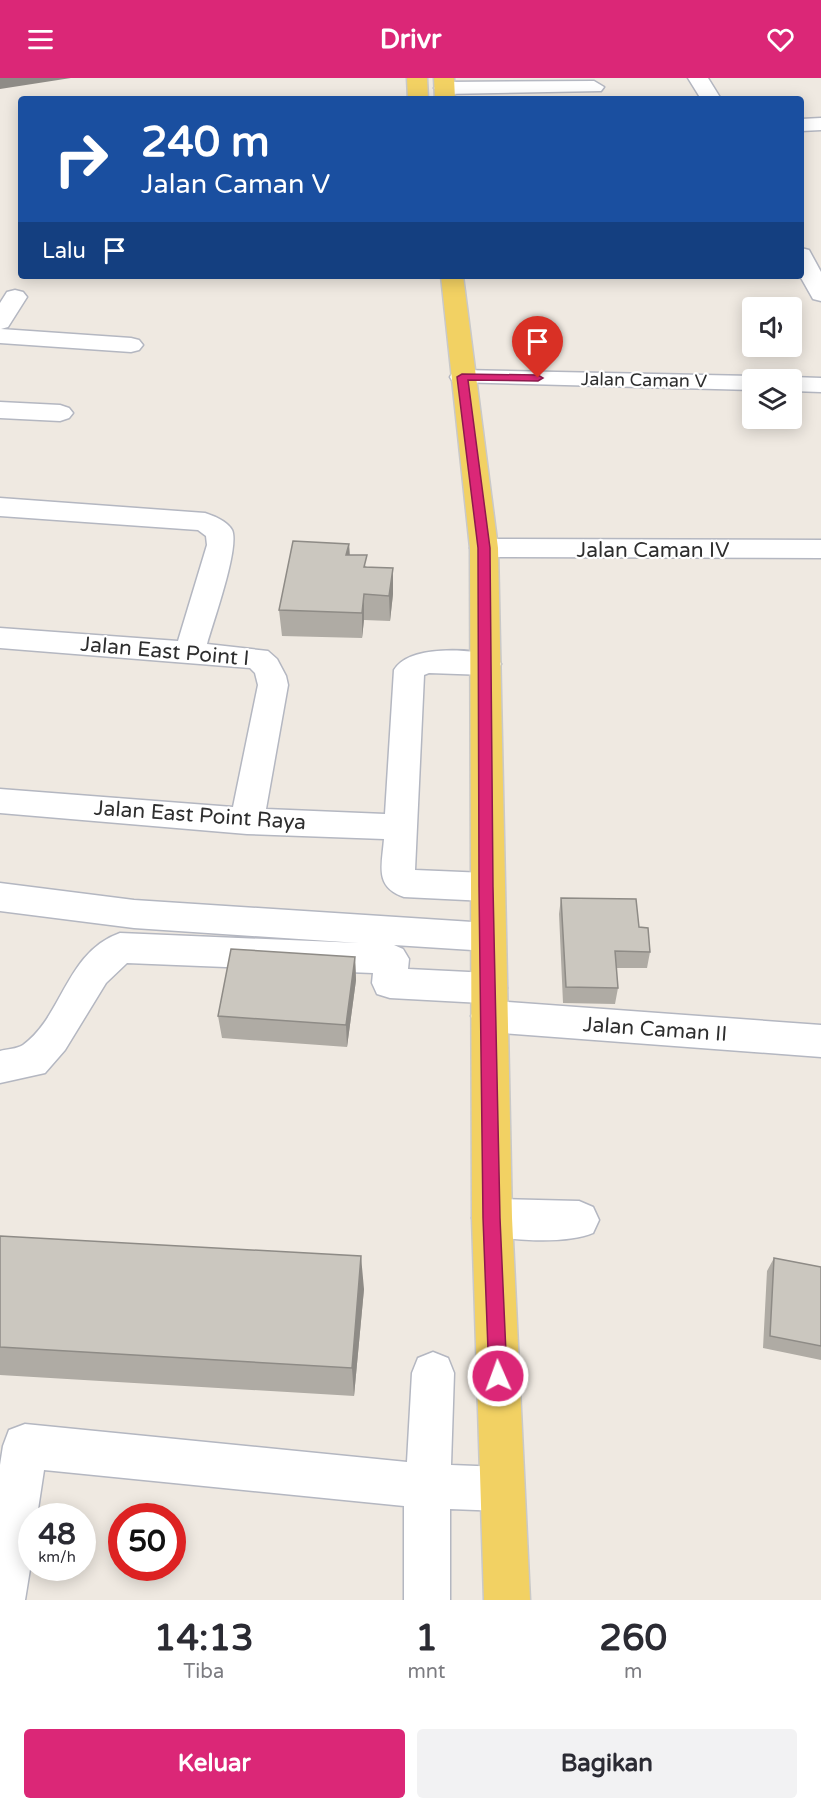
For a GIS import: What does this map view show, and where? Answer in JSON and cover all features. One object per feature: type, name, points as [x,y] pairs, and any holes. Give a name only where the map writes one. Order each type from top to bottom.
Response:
[{"type":"main road","points":[[417,78],[418,96]]},
{"type":"main road","points":[[452,279],[462,377],[484,548],[486,887],[492,1218],[507,1600]]},
{"type":"street","points":[[699,78],[709,96]]},
{"type":"street","points":[[453,86],[594,88]]},
{"type":"street","points":[[804,125],[821,124]]},
{"type":"street","points":[[804,261],[821,294]]},
{"type":"street","points":[[0,336],[131,345]]},
{"type":"street","name":"Jalan Caman V","points":[[462,377],[742,383]]},
{"type":"street","points":[[802,384],[821,385]]},
{"type":"street","points":[[0,410],[60,413]]},
{"type":"street","points":[[0,507],[205,522],[219,532],[221,545],[190,652]]},
{"type":"street","name":"Jalan Caman IV","points":[[484,548],[821,549]]},
{"type":"street","name":"Jalan East Point I","points":[[4,645],[190,652],[257,657],[271,672],[273,685],[247,820]]},
{"type":"street","points":[[486,664],[424,662],[409,670],[398,877],[404,883],[486,887]]},
{"type":"street","name":"Jalan East Point Raya","points":[[0,801],[247,820],[400,827]]},
{"type":"street","points":[[0,897],[134,914],[488,937]]},
{"type":"street","name":"Jalan Caman II","points":[[0,1067],[32,1061],[52,1039],[93,972],[120,948],[391,959],[390,984],[489,1002],[821,1041]]},
{"type":"street","points":[[492,1218],[579,1220]]},
{"type":"street","points":[[427,1600],[428,1486],[433,1373]]},
{"type":"street","points":[[2,1600],[13,1445],[428,1486],[502,1489]]},
{"type":"building","points":[[293,541],[349,544],[346,555],[367,555],[364,567],[393,568],[389,596],[364,594],[362,613],[279,610]]},
{"type":"building","points":[[561,898],[636,899],[639,927],[648,928],[650,952],[615,951],[618,988],[566,987]]},
{"type":"building","points":[[231,949],[355,957],[346,1025],[218,1016]]},
{"type":"building","points":[[0,1236],[361,1256],[352,1368],[0,1347]]},
{"type":"building","points":[[774,1258],[821,1267],[821,1346],[770,1336]]},
{"type":"route","points":[[498,1376],[492,1218],[486,887],[484,548],[462,377],[538,378]]}]
